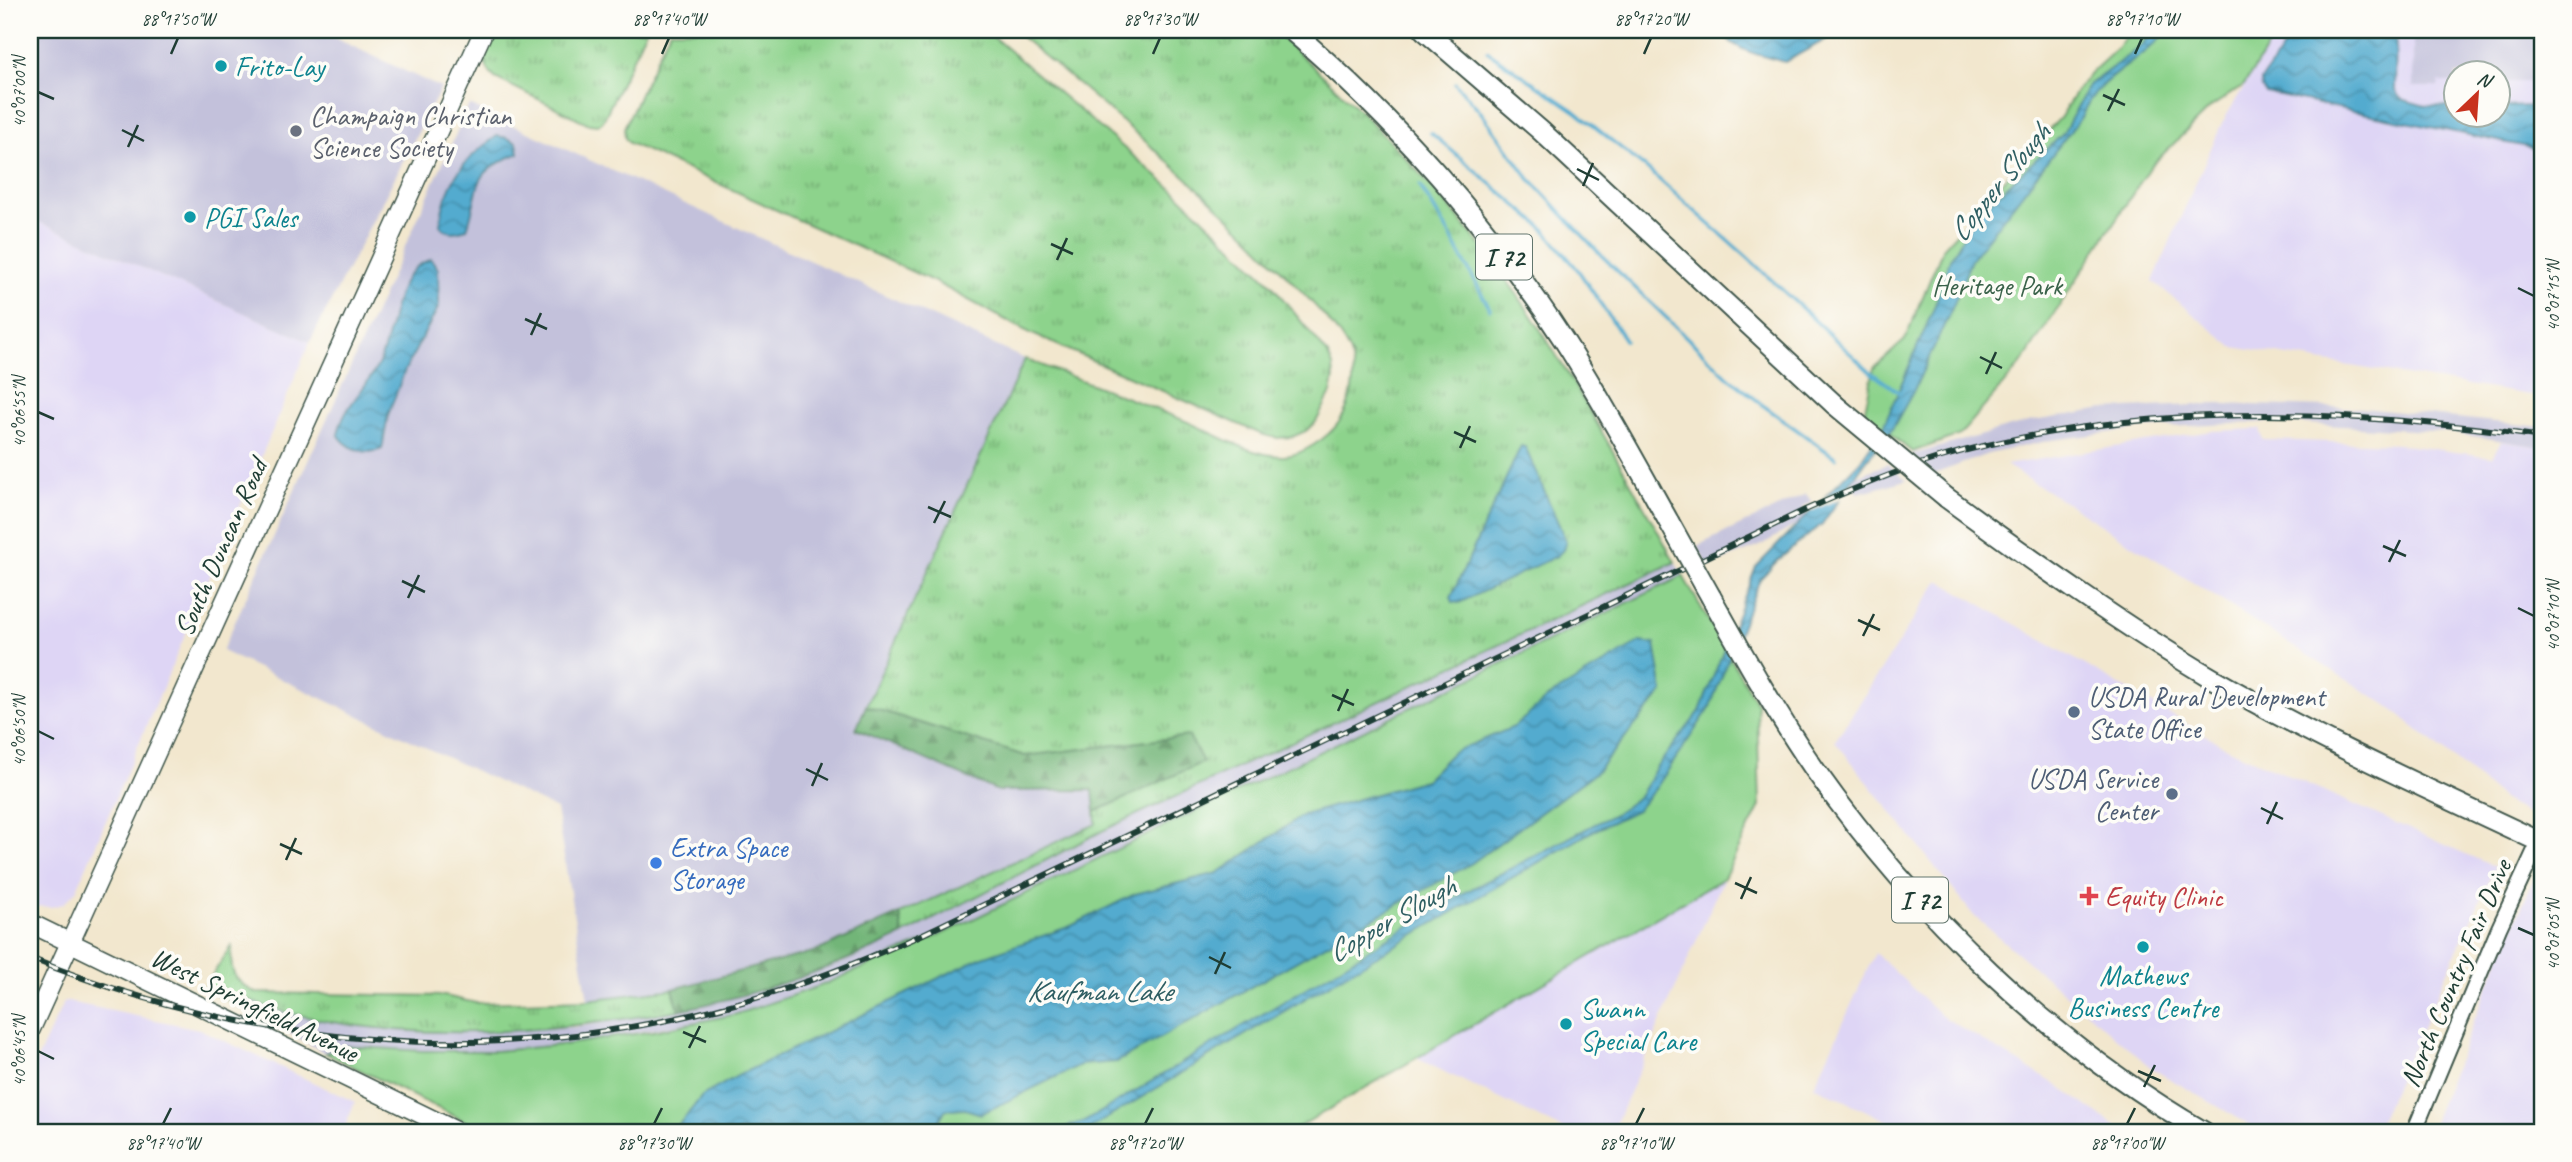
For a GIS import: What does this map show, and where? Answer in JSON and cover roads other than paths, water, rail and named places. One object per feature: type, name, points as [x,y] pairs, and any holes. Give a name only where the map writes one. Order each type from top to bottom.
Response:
[{"type":"highway","name":"I 72","points":[[1291,30],[1404,138],[1489,237],[1564,341],[1608,412],[1780,716],[1851,818],[1919,899],[1973,955],[2058,1031],[2134,1088],[2204,1132]]},
{"type":"highway","points":[[1424,30],[1541,131],[1835,405],[1947,498],[2078,594],[2216,680],[2350,751],[2541,839]]},
{"type":"main road","name":"South Duncan Road","points":[[30,1031],[484,30]]},
{"type":"main road","name":"West Springfield Avenue","points":[[30,923],[458,1132]]},
{"type":"street","name":"North Country Fair Drive","points":[[2414,1132],[2499,928],[2541,839]]},
{"type":"water","points":[[1720,30],[1843,30],[1785,62],[1740,48]]},
{"type":"water","points":[[2154,30],[2167,30],[2157,42],[2098,90],[2082,116],[1971,260],[1913,392],[1891,431],[1866,461],[1822,524],[1777,561],[1760,579],[1709,709],[1656,788],[1637,810],[1591,832],[1346,974],[1084,1132],[1058,1132],[1084,1122],[1458,896],[1622,810],[1640,795],[1656,768],[1700,711],[1756,567],[1860,461],[1883,427],[1934,308],[1950,259],[1977,214],[2063,134],[2089,85],[2141,46]]},
{"type":"water","points":[[2295,30],[2396,30],[2395,91],[2401,99],[2425,106],[2442,107],[2442,129],[2266,93],[2261,81]]},
{"type":"water","points":[[2542,106],[2542,150],[2445,130],[2512,130],[2512,107]]},
{"type":"water","points":[[497,136],[517,143],[519,153],[503,160],[485,174],[477,190],[467,229],[456,232],[446,230],[440,225],[451,185],[474,154]]},
{"type":"water","points":[[431,259],[438,269],[439,306],[405,370],[388,415],[382,449],[370,452],[357,450],[346,444],[338,434],[341,424],[379,363],[397,299],[406,279],[417,267]]},
{"type":"water","points":[[1521,446],[1525,447],[1566,541],[1563,550],[1557,556],[1459,603],[1453,602],[1451,597]]},
{"type":"water","name":"Kaufman Lake","points":[[1640,642],[1655,644],[1663,692],[1596,772],[1472,863],[1117,1062],[1080,1065],[981,1114],[962,1108],[945,1110],[933,1132],[673,1132],[702,1096],[743,1073],[980,958],[1071,926],[1135,894],[1218,873],[1303,815],[1425,780],[1453,752],[1514,727],[1550,696]]},
{"type":"waterway","points":[[1487,51],[1575,111],[1647,169],[1747,257],[1869,371],[1900,393]]},
{"type":"waterway","points":[[1455,83],[1480,111],[1528,177],[1602,256],[1727,376],[1836,458]]},
{"type":"waterway","points":[[1431,133],[1543,228],[1578,270],[1625,340]]},
{"type":"waterway","points":[[1420,186],[1490,309]]},
{"type":"railway","points":[[30,958],[117,989],[204,1014],[293,1030],[382,1040],[472,1042],[562,1036],[652,1023],[788,988],[921,935],[1805,510],[1904,469],[1938,458],[2012,440],[2087,427],[2239,415],[2391,420],[2542,437]]},
{"type":"place","name":"Frito-Lay","points":[[221,66]]},
{"type":"place","name":"Champaign Christian Science Society","points":[[296,131]]},
{"type":"place","name":"PGI Sales","points":[[190,217]]},
{"type":"place","name":"USDA Rural Development State Office","points":[[2074,712]]},
{"type":"place","name":"USDA Service Center","points":[[2172,794]]},
{"type":"place","name":"Extra Space Storage","points":[[656,863]]},
{"type":"place","name":"Equity Clinic","points":[[2089,896]]},
{"type":"place","name":"Mathews Business Centre","points":[[2143,947]]},
{"type":"place","name":"Swann Special Care","points":[[1566,1024]]},
{"type":"water label","name":"Copper Slough","points":[[1999,182]]},
{"type":"water label","name":"Copper Slough","points":[[1391,919]]},
{"type":"park label","name":"Heritage Park","points":[[1997,285]]}]
